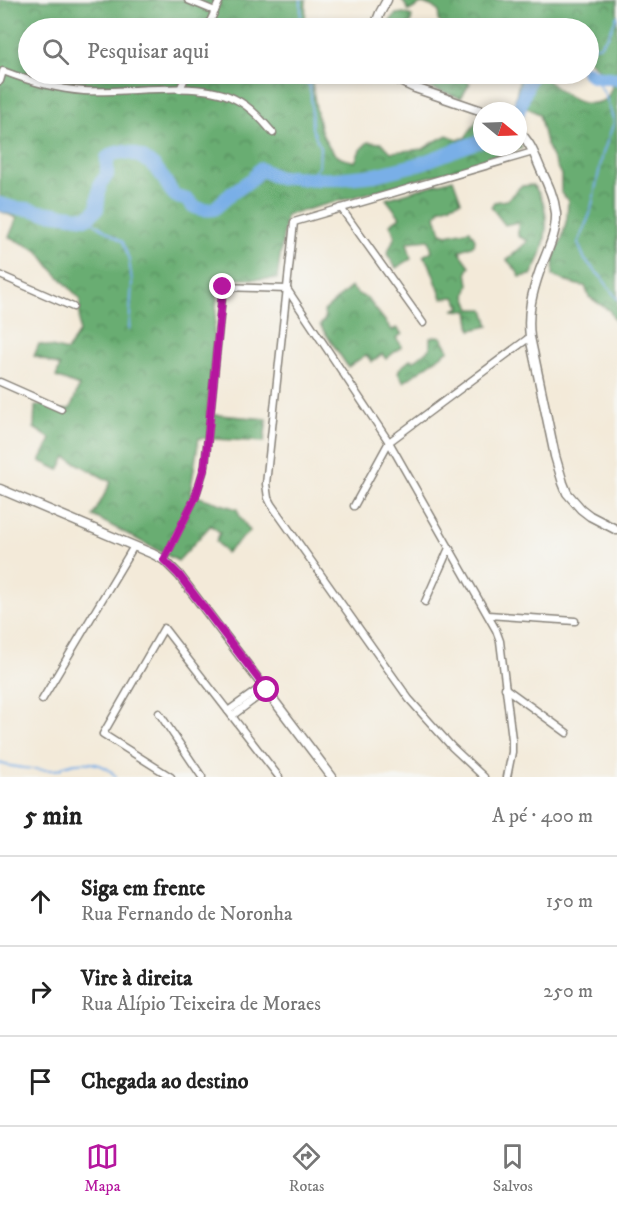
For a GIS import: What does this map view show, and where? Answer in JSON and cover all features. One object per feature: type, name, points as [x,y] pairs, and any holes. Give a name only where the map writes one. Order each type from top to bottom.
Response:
[{"type":"main road","points":[[378,18],[387,0]]},
{"type":"main road","points":[[404,84],[473,108]]},
{"type":"main road","points":[[527,141],[552,195],[556,214],[551,242],[537,280],[529,314],[530,337],[555,456],[567,493],[590,516],[617,530]]},
{"type":"main road","points":[[0,489],[164,560],[179,575],[332,777]]},
{"type":"street","points":[[188,0],[215,11]]},
{"type":"street","points":[[212,18],[220,0]]},
{"type":"street","points":[[0,81],[3,71],[18,76]]},
{"type":"street","points":[[44,84],[83,91],[106,92],[207,90],[234,98],[252,110],[273,133]]},
{"type":"street","points":[[180,89],[182,84]]},
{"type":"street","points":[[484,777],[452,747],[409,699],[268,498],[266,484],[294,222],[533,152]]},
{"type":"street","points":[[340,208],[423,323]]},
{"type":"street","points":[[0,275],[73,307]]},
{"type":"street","points":[[164,560],[192,506],[205,466],[223,287],[287,290]]},
{"type":"street","points":[[287,290],[389,442],[499,635],[512,746],[507,777]]},
{"type":"street","points":[[354,506],[389,442],[530,337]]},
{"type":"street","points":[[0,382],[61,409]]},
{"type":"street","points":[[42,700],[134,546]]},
{"type":"street","points":[[425,602],[449,548]]},
{"type":"street","points":[[488,615],[575,621]]},
{"type":"street","points":[[171,777],[103,735],[164,628],[279,777]]},
{"type":"street","points":[[230,713],[265,688]]},
{"type":"street","points":[[505,688],[567,733]]},
{"type":"street","points":[[159,713],[202,777]]},
{"type":"green space","points":[[0,0],[306,0],[305,18],[18,18],[18,84],[313,84],[318,120],[326,142],[343,159],[355,162],[360,150],[368,142],[382,143],[391,152],[423,149],[447,135],[457,139],[465,138],[473,126],[473,156],[497,156],[443,173],[286,215],[277,279],[227,279],[218,287],[207,414],[267,419],[264,442],[199,438],[190,494],[237,509],[250,531],[226,553],[216,541],[220,533],[211,525],[178,561],[93,516],[111,482],[66,457],[59,470],[40,461],[51,439],[34,428],[35,406],[43,405],[60,411],[71,408],[79,386],[56,377],[60,366],[34,356],[39,344],[67,351],[79,332],[80,299],[40,253],[9,237],[17,218],[0,211]]},
{"type":"green space","points":[[402,0],[617,0],[617,324],[609,310],[589,297],[585,286],[553,276],[554,257],[562,239],[568,200],[561,193],[561,175],[547,147],[539,114],[527,108],[527,102],[515,101],[519,84],[552,84],[568,97],[580,102],[593,103],[607,99],[612,87],[608,77],[599,69],[599,18],[438,18],[439,12],[431,6],[421,4],[409,11]]},
{"type":"green space","points":[[404,13],[412,16],[412,18],[393,18],[396,14]]},
{"type":"green space","points":[[419,84],[469,84],[461,98]]},
{"type":"green space","points":[[453,179],[461,201],[440,209],[436,216],[441,233],[447,235],[470,230],[475,239],[474,245],[459,251],[470,266],[467,272],[469,284],[466,296],[471,309],[484,309],[489,326],[471,330],[468,311],[453,310],[461,307],[455,297],[442,298],[429,263],[423,256],[432,251],[429,240],[407,242],[411,259],[396,268],[387,254],[395,236],[390,224],[400,217],[386,199]]},
{"type":"green space","points":[[533,185],[544,206],[546,230],[537,265],[531,275],[520,277],[507,260],[528,241],[518,236],[518,222],[505,225],[491,207],[494,202],[507,200],[521,186]]},
{"type":"green space","points":[[351,287],[368,299],[392,330],[397,328],[402,334],[396,338],[402,346],[386,359],[382,354],[372,362],[366,355],[348,367],[320,325],[325,319],[324,311]]},
{"type":"green space","points":[[439,336],[449,350],[404,382],[398,373],[399,369],[411,359],[413,362],[430,348],[430,338]]},
{"type":"waterway","points":[[300,18],[301,0]]},
{"type":"waterway","points":[[599,46],[608,36],[617,16]]},
{"type":"waterway","points":[[599,77],[617,79]]},
{"type":"waterway","points":[[307,179],[319,167],[320,147],[312,128],[309,84]]},
{"type":"waterway","points":[[521,102],[528,84]]},
{"type":"waterway","points":[[598,84],[605,94],[614,122],[603,153],[590,214],[578,243],[585,260],[617,299]]},
{"type":"waterway","points":[[0,204],[87,218],[97,209],[100,184],[107,175],[107,158],[121,152],[135,155],[149,162],[176,196],[187,200],[197,208],[208,210],[214,209],[252,179],[260,169],[279,178],[336,179],[375,175],[419,164],[473,143]]},
{"type":"waterway","points":[[87,218],[123,242],[129,260],[132,282],[129,330]]},
{"type":"waterway","points":[[0,763],[48,770],[78,763],[92,763],[106,768],[116,777]]},
{"type":"route","points":[[223,287],[205,466],[195,498],[164,560],[179,575],[267,690]]}]
